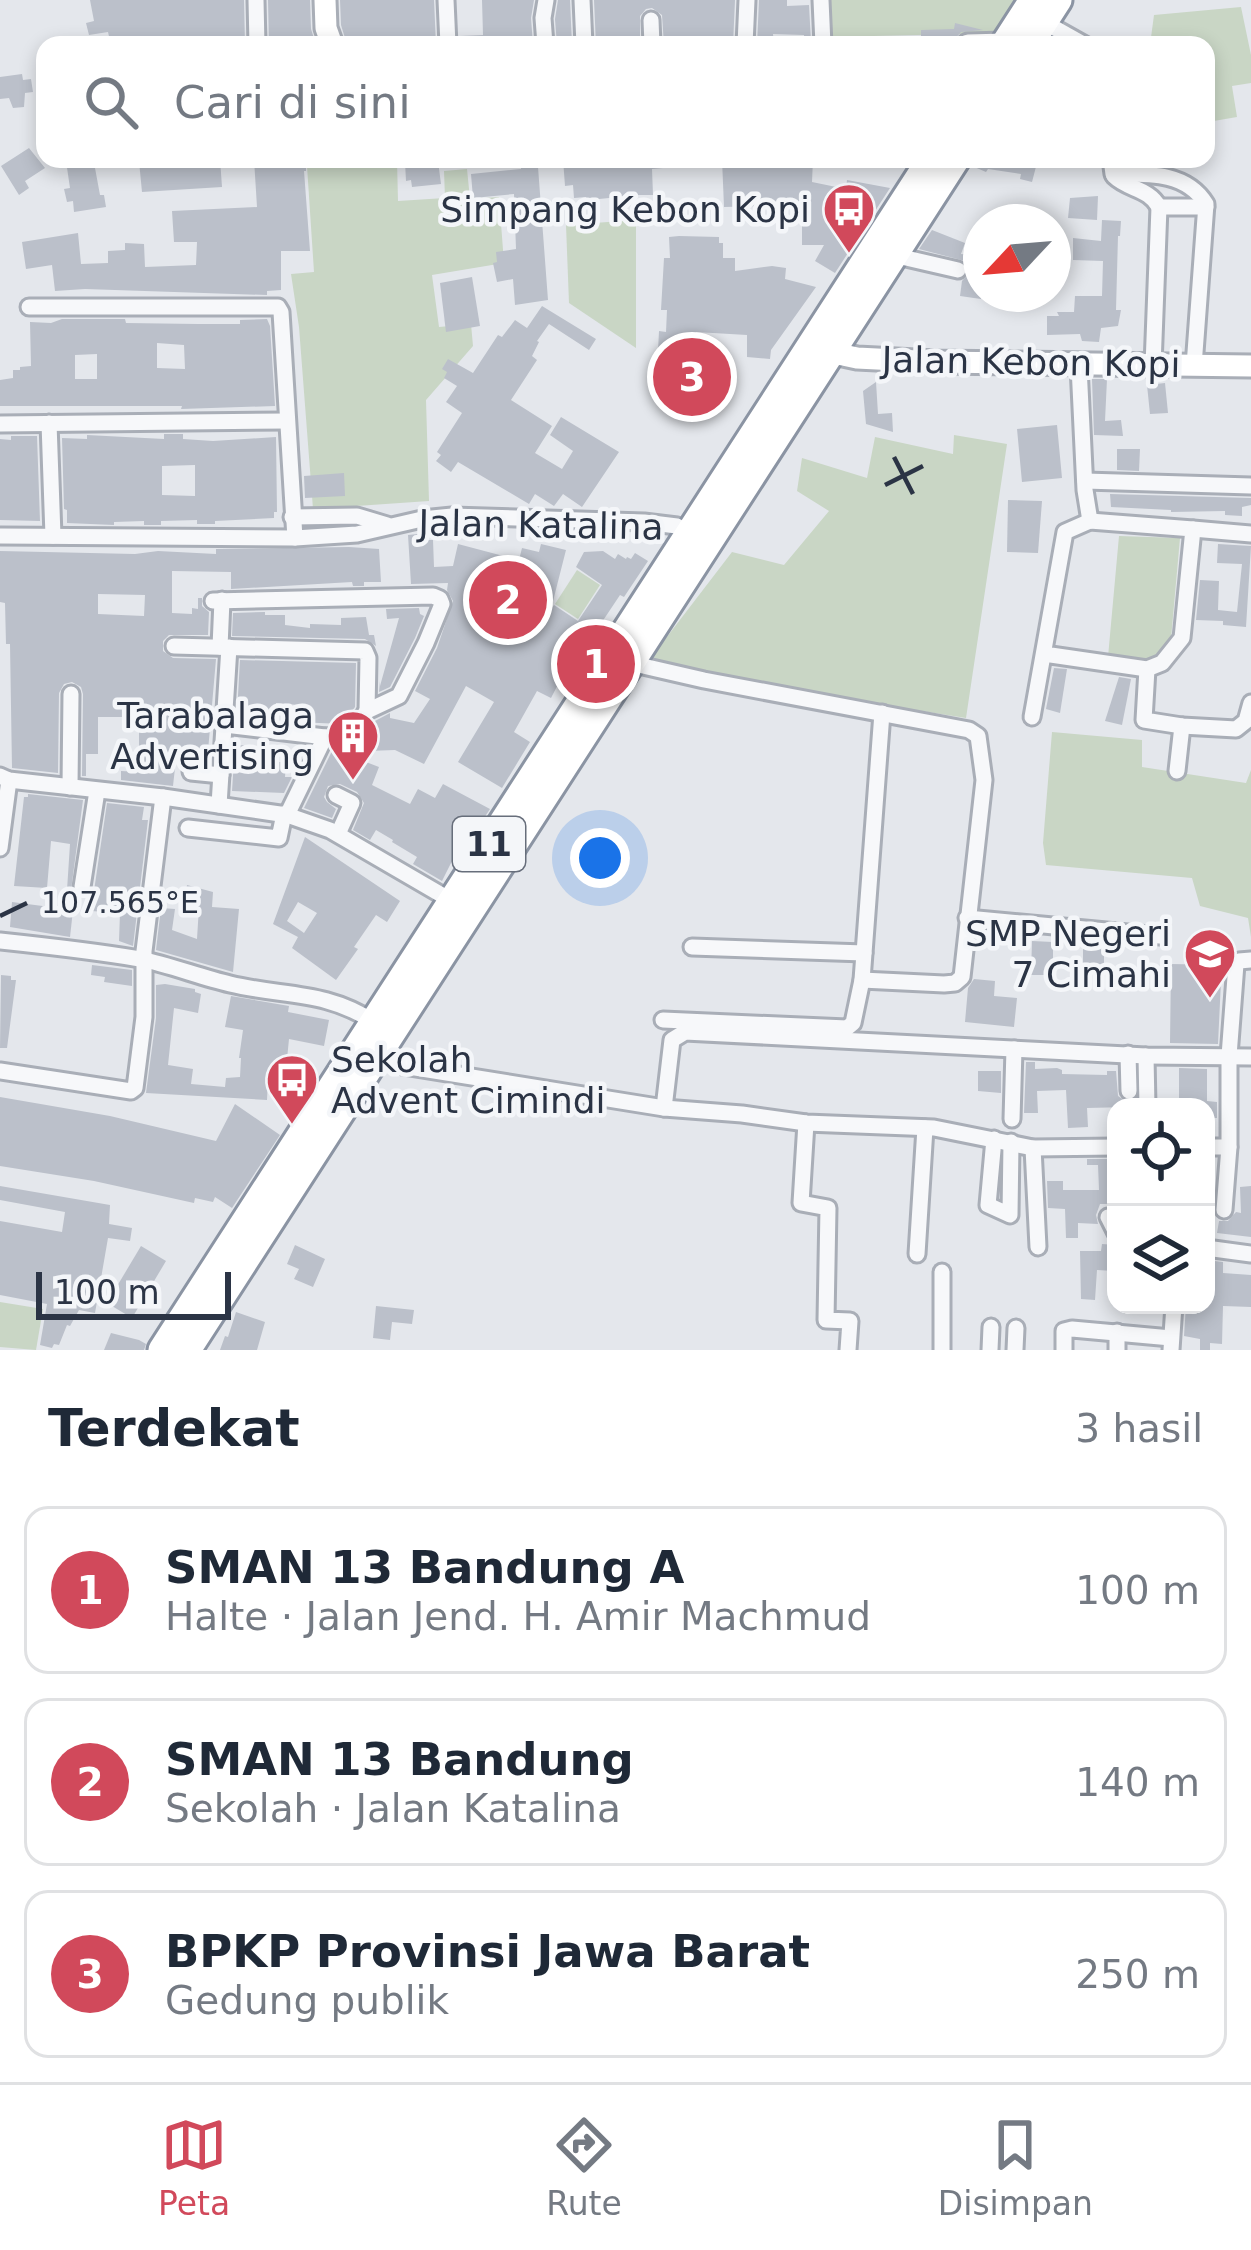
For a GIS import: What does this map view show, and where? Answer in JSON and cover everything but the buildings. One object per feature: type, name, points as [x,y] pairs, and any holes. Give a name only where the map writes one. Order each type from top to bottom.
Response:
[{"type":"highway","points":[[1016,36],[1041,17]]},
{"type":"highway","name":"11","points":[[544,777],[630,663],[926,168]]},
{"type":"highway","name":"11","points":[[184,1349],[376,1058],[690,533],[823,344],[893,255],[950,168]]},
{"type":"highway","name":"11","points":[[184,1349],[374,1022],[452,901],[525,807]]},
{"type":"main road","points":[[325,0],[329,36]]},
{"type":"main road","name":"Jalan Kebon Kopi","points":[[823,344],[857,358],[1251,366]]},
{"type":"street","points":[[256,0],[257,36]]},
{"type":"street","points":[[446,0],[448,36]]},
{"type":"street","points":[[544,36],[546,0]]},
{"type":"street","points":[[582,0],[584,36]]},
{"type":"street","points":[[745,36],[747,0]]},
{"type":"street","points":[[820,0],[822,36]]},
{"type":"street","points":[[1041,17],[1071,36]]},
{"type":"street","points":[[651,20],[652,36]]},
{"type":"street","points":[[1113,168],[1117,180],[1155,198],[1160,207],[1153,366]]},
{"type":"street","points":[[1124,168],[1170,176],[1200,194],[1206,213],[1194,366]]},
{"type":"street","points":[[1160,207],[1206,213]]},
{"type":"street","points":[[893,255],[958,270]]},
{"type":"street","points":[[29,308],[278,307],[295,538]]},
{"type":"street","points":[[1079,366],[1090,521]]},
{"type":"street","points":[[0,424],[287,422]]},
{"type":"street","points":[[49,423],[53,536]]},
{"type":"street","points":[[1085,482],[1251,486]]},
{"type":"street","name":"Jalan Katalina","points":[[292,518],[357,516],[390,525]]},
{"type":"street","name":"Jalan Katalina","points":[[0,536],[295,538],[357,534],[452,516],[644,522],[690,533]]},
{"type":"street","points":[[1032,717],[1065,532],[1090,521],[1251,535]]},
{"type":"street","points":[[1044,654],[1148,669],[1162,662],[1181,638],[1193,529]]},
{"type":"street","points":[[219,805],[226,725],[218,601],[440,599],[438,616],[404,689],[368,711],[348,736],[226,725]]},
{"type":"street","points":[[174,646],[365,651],[368,711]]},
{"type":"street","points":[[630,663],[968,730],[981,741],[983,780],[959,980],[944,984],[862,980]]},
{"type":"street","points":[[1148,669],[1144,720],[1236,729],[1246,721],[1251,703]]},
{"type":"street","points":[[70,788],[71,694]]},
{"type":"street","points":[[663,1020],[847,1028],[853,1023],[862,980],[882,712]]},
{"type":"street","points":[[1177,771],[1182,726]]},
{"type":"street","points":[[188,828],[279,838],[286,814],[326,737]]},
{"type":"street","points":[[191,772],[221,775]]},
{"type":"street","points":[[0,848],[4,778],[286,814],[338,835],[452,901]]},
{"type":"street","points":[[82,887],[97,790]]},
{"type":"street","points":[[336,795],[352,803],[338,835]]},
{"type":"street","points":[[0,1071],[134,1090],[163,797]]},
{"type":"street","points":[[967,918],[1160,936]]},
{"type":"street","points":[[0,941],[144,960],[233,985],[333,1000],[374,1022]]},
{"type":"street","points":[[692,946],[864,953]]},
{"type":"street","points":[[1224,1210],[1236,964],[1251,960]]},
{"type":"street","points":[[664,1108],[672,1040],[683,1032],[1251,1057]]},
{"type":"street","points":[[1012,1119],[1014,1049]]},
{"type":"street","points":[[1129,1091],[1137,1055]]},
{"type":"street","points":[[1137,1055],[1145,1098]]},
{"type":"street","points":[[376,1058],[664,1108],[806,1123],[926,1128],[1033,1148],[1107,1148]]},
{"type":"street","points":[[806,1123],[801,1203],[828,1208],[826,1320],[850,1321],[848,1350]]},
{"type":"street","points":[[917,1254],[926,1128]]},
{"type":"street","points":[[1215,1147],[1229,1147]]},
{"type":"street","points":[[1033,1148],[1038,1247]]},
{"type":"street","points":[[1215,1249],[1251,1254]]},
{"type":"street","points":[[942,1272],[942,1350]]},
{"type":"street","points":[[1064,1350],[1066,1329],[1117,1341],[1171,1344],[1173,1314]]},
{"type":"street","points":[[989,1350],[991,1327]]},
{"type":"street","points":[[1016,1328],[1016,1350]]},
{"type":"green space","points":[[829,0],[1024,0],[1004,33],[831,36]]},
{"type":"green space","points":[[1241,7],[1251,55],[1251,83],[1232,86],[1237,117],[1215,121],[1215,36],[1151,36],[1154,15]]},
{"type":"green space","points":[[307,168],[397,168],[398,201],[445,198],[444,171],[467,169],[470,199],[499,197],[504,263],[432,275],[439,327],[471,324],[473,346],[426,400],[429,501],[313,509],[291,274],[314,272]]},
{"type":"green space","points":[[636,220],[636,348],[569,303],[566,225]]},
{"type":"green space","points":[[954,435],[1007,444],[966,718],[669,671],[650,659],[732,552],[784,565],[829,511],[797,491],[802,458],[867,478],[875,437],[953,454]]},
{"type":"green space","points":[[1119,536],[1180,538],[1169,661],[1108,657]]},
{"type":"green space","points":[[577,570],[600,585],[578,619],[555,604]]},
{"type":"green space","points":[[1052,732],[1142,740],[1142,767],[1246,783],[1251,770],[1251,937],[1248,918],[1200,906],[1192,878],[1046,865],[1043,843]]},
{"type":"green space","points":[[0,1302],[43,1309],[36,1350],[0,1347]]},
{"type":"place","name":"Simpang Kebon Kopi","points":[[849,255]]},
{"type":"place","name":"BPKP Provinsi Jawa Barat","points":[[692,377]]},
{"type":"place","name":"SMAN 13 Bandung","points":[[508,600]]},
{"type":"place","name":"SMAN 13 Bandung A","points":[[596,664]]},
{"type":"place","name":"Tarabalaga Advertising","points":[[353,782]]},
{"type":"place","name":"SMP Negeri 7 Cimahi","points":[[1210,1000]]},
{"type":"place","name":"Sekolah Advent Cimindi","points":[[292,1126]]}]
